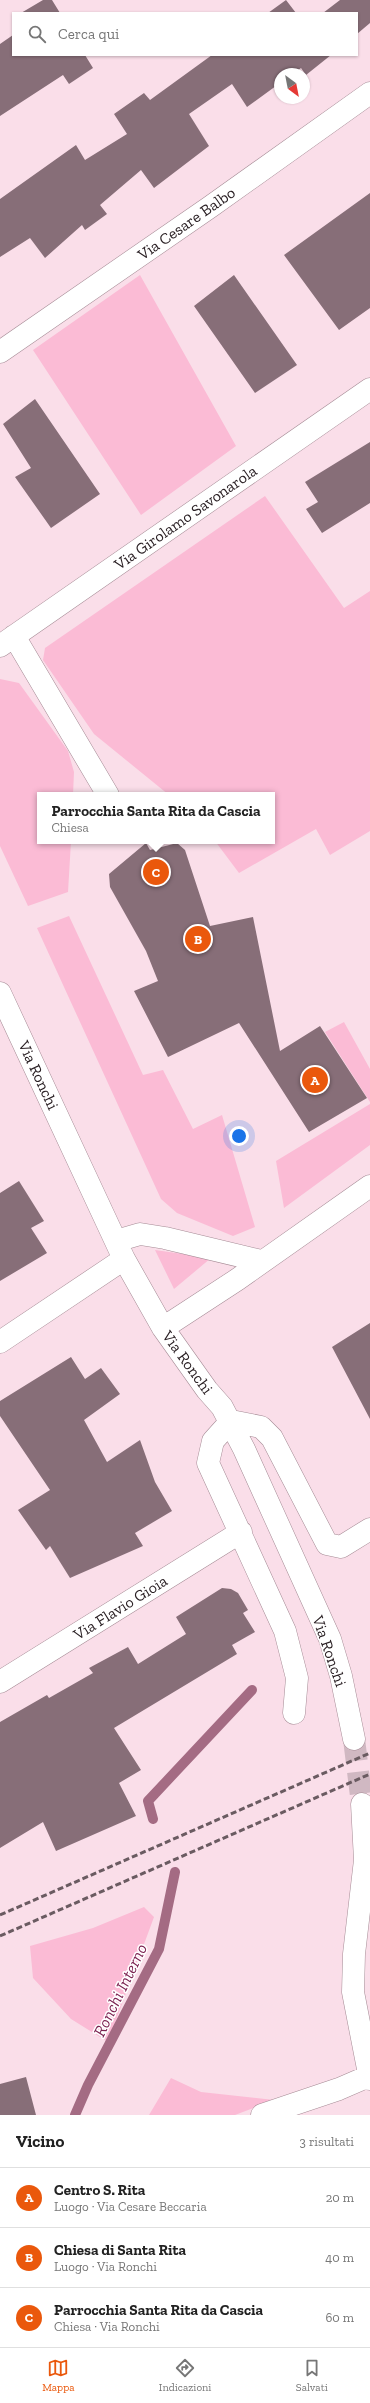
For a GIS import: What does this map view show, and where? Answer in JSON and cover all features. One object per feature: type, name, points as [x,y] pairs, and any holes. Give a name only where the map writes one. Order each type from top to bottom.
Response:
[{"type":"street","name":"Via Cesare Balbo","points":[[0,352],[203,212],[370,92]]},
{"type":"street","name":"Via Girolamo Savonarola","points":[[7,641],[370,389]]},
{"type":"street","points":[[7,641],[106,792]]},
{"type":"street","name":"Via Ronchi","points":[[1,996],[120,1250],[163,1328],[231,1421],[330,1639],[341,1676],[354,1739]]},
{"type":"street","points":[[163,1328],[238,1279],[261,1261],[370,1186]]},
{"type":"street","points":[[0,1342],[140,1234],[165,1238],[261,1261]]},
{"type":"street","points":[[294,1713],[297,1678],[285,1631],[241,1532],[208,1463],[213,1441],[231,1421],[261,1427],[272,1438],[327,1544],[341,1547],[370,1529]]},
{"type":"street","name":"Via Flavio Gioia","points":[[0,1682],[241,1532]]},
{"type":"street","points":[[262,2115],[370,2077],[353,1992],[354,1954],[365,1860],[362,1804]]},
{"type":"shaded area","points":[[140,275],[236,446],[141,515],[33,350]]},
{"type":"shaded area","points":[[265,496],[344,608],[370,591],[370,831],[330,855],[316,829],[239,873],[217,844],[275,844],[275,792],[165,792],[94,734],[43,660],[45,648]]},
{"type":"shaded area","points":[[0,679],[19,683],[68,751],[74,772],[73,792],[37,792],[37,844],[71,844],[68,892],[28,906],[0,846]]},
{"type":"shaded area","points":[[69,916],[143,1075],[163,1070],[193,1129],[222,1115],[255,1227],[233,1236],[177,1213],[161,1199],[37,928]]},
{"type":"shaded area","points":[[344,1022],[370,1069],[370,1102],[325,1032]]},
{"type":"shaded area","points":[[370,1104],[370,1145],[284,1208],[276,1161]]},
{"type":"shaded area","points":[[155,1250],[211,1258],[174,1289]]},
{"type":"shaded area","points":[[144,1907],[154,1917],[108,2042],[71,2019],[33,1978],[30,1946],[93,1928]]},
{"type":"shaded area","points":[[171,2078],[201,2092],[274,2100],[235,2115],[149,2115]]},
{"type":"building","points":[[43,0],[52,0],[59,12],[23,12]]},
{"type":"building","points":[[286,0],[295,12],[269,12]]},
{"type":"building","points":[[340,0],[370,0],[370,23],[358,33],[358,12],[324,12]]},
{"type":"building","points":[[12,36],[12,56],[86,56],[93,68],[69,84],[63,75],[0,116],[0,44]]},
{"type":"building","points":[[211,56],[330,56],[310,72],[310,68],[274,68],[274,87],[247,107],[232,84],[189,114],[209,146],[154,188],[141,170],[100,205],[107,214],[85,230],[82,225],[45,258],[30,238],[0,257],[0,199],[76,145],[85,160],[127,134],[114,114],[144,93],[150,100]]},
{"type":"building","points":[[370,193],[370,308],[339,330],[284,255]]},
{"type":"building","points":[[234,275],[297,365],[255,393],[194,306]]},
{"type":"building","points":[[35,399],[100,494],[51,528],[15,477],[31,468],[3,424]]},
{"type":"building","points":[[370,442],[370,503],[322,533],[306,509],[318,502],[305,482]]},
{"type":"building","points":[[145,844],[147,844],[150,850],[178,844],[185,850],[210,926],[253,917],[280,1051],[320,1026],[367,1098],[309,1132],[239,1023],[168,1057],[134,991],[158,981],[146,951],[110,887],[109,874]]},
{"type":"building","points":[[19,1181],[44,1221],[31,1228],[47,1253],[0,1281],[0,1193]]},
{"type":"building","points":[[370,1323],[370,1419],[332,1347]]},
{"type":"building","points":[[71,1357],[85,1379],[101,1368],[120,1394],[84,1420],[107,1462],[140,1440],[155,1482],[172,1511],[135,1533],[143,1546],[70,1578],[50,1546],[46,1550],[18,1510],[50,1490],[0,1416],[0,1401]]},
{"type":"building","points":[[222,1588],[231,1589],[238,1593],[248,1610],[243,1613],[255,1632],[232,1645],[237,1654],[114,1728],[141,1770],[119,1783],[136,1816],[56,1851],[43,1822],[0,1848],[0,1722],[47,1695],[49,1698],[93,1673],[89,1668],[128,1647],[138,1664],[186,1634],[176,1617]]},
{"type":"building","points":[[26,2077],[36,2115],[0,2115],[0,2084]]},
{"type":"waterway","name":"Ronchi Interno","points":[[153,1819],[148,1801],[252,1690]]},
{"type":"waterway","name":"Ronchi Interno","points":[[75,2115],[88,2085],[159,1949],[175,1872]]},
{"type":"tunnel","points":[[354,1739],[362,1804]]},
{"type":"railway","points":[[0,1915],[370,1753]]},
{"type":"railway","points":[[0,1936],[370,1774]]},
{"type":"place","name":"Parrocchia Santa Rita da Cascia","points":[[156,872]]},
{"type":"place","name":"Chiesa di Santa Rita","points":[[198,939]]},
{"type":"place","name":"Centro S. Rita","points":[[315,1080]]}]
